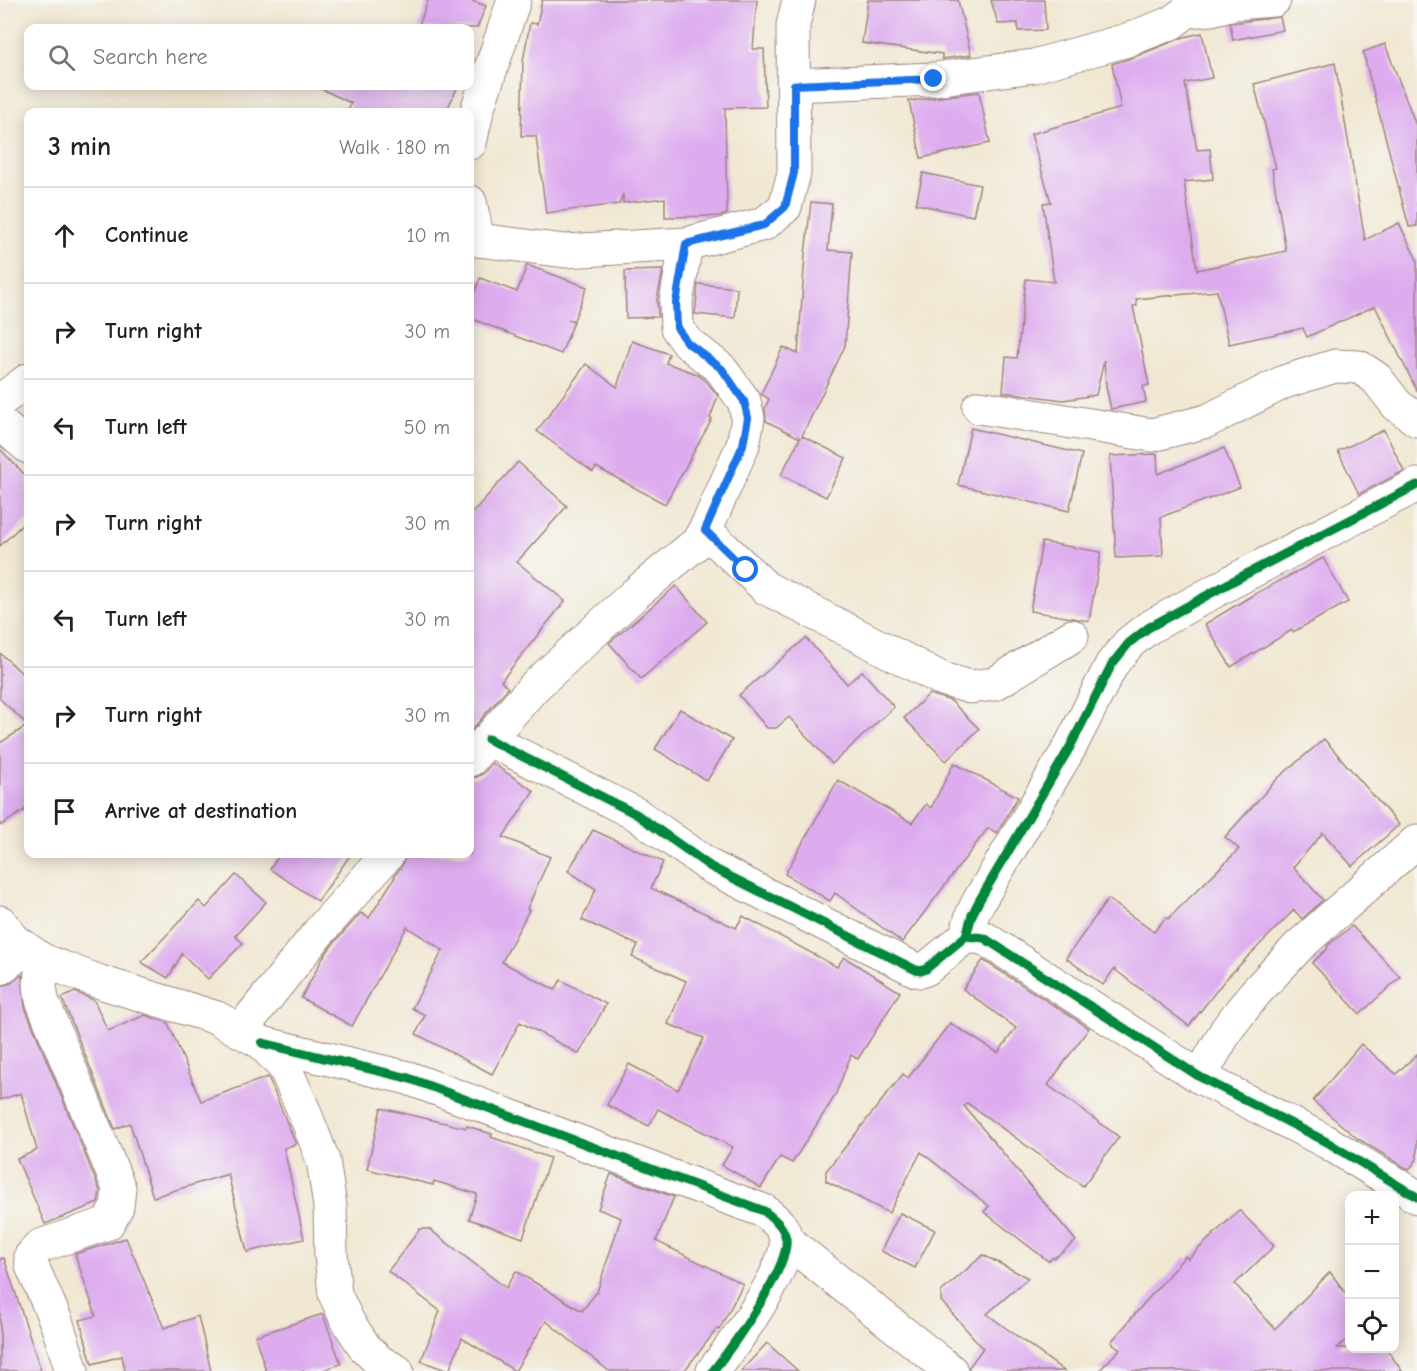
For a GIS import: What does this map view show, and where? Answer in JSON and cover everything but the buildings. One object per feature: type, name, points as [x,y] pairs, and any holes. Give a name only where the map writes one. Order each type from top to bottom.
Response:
[{"type":"street","points":[[474,122],[477,106],[514,0]]},
{"type":"street","points":[[474,239],[565,251],[686,244],[764,225],[785,207],[794,173],[793,25],[799,0]]},
{"type":"street","points":[[794,85],[934,79],[1034,66],[1126,40],[1171,23],[1187,11],[1209,4],[1274,0]]},
{"type":"street","points":[[686,244],[676,303],[677,328],[688,343],[722,369],[744,401],[748,418],[743,445],[698,542],[636,593],[534,687],[479,750],[636,814],[711,867],[916,970],[926,969],[966,936],[979,901],[1070,747],[1112,664],[1129,643],[1148,628],[1233,581],[1417,485]]},
{"type":"street","points":[[979,407],[1152,435],[1207,421],[1284,382],[1335,366],[1359,367],[1376,378],[1397,405],[1417,420]]},
{"type":"street","points":[[0,401],[24,383]]},
{"type":"street","points":[[0,423],[24,444]]},
{"type":"street","points":[[705,530],[766,588],[942,679],[970,687],[994,684],[1072,636]]},
{"type":"street","points":[[1200,1077],[1227,1029],[1255,993],[1299,946],[1417,841]]},
{"type":"street","points":[[251,1037],[319,932],[384,858]]},
{"type":"street","points":[[0,922],[14,940],[22,959],[39,979],[42,1000],[119,1188],[117,1207],[108,1223],[40,1246],[31,1256],[32,1266],[56,1321],[72,1371]]},
{"type":"street","points":[[966,936],[984,938],[1200,1077],[1328,1142],[1417,1197]]},
{"type":"street","points":[[22,959],[217,1018],[251,1037],[285,1068],[323,1161],[330,1206],[335,1294],[346,1320],[366,1349],[380,1362],[397,1371]]},
{"type":"street","points":[[251,1037],[408,1078],[764,1211],[782,1226],[786,1240],[783,1256],[763,1300],[713,1371]]},
{"type":"street","points":[[786,1240],[951,1371]]},
{"type":"cycle path","points":[[966,936],[979,901],[1070,747],[1112,664],[1129,643],[1148,628],[1233,581],[1417,485]]},
{"type":"cycle path","points":[[488,739],[636,814],[711,867],[916,970],[926,969],[966,936],[984,938],[1200,1077],[1327,1142],[1417,1197]]},
{"type":"cycle path","points":[[262,1043],[408,1078],[764,1211],[783,1230],[786,1239],[785,1252],[770,1287],[713,1371]]},
{"type":"route","points":[[746,570],[705,530],[743,445],[748,418],[744,401],[722,369],[688,343],[677,328],[676,303],[686,244],[764,225],[785,207],[794,173],[794,85],[934,79]]}]
